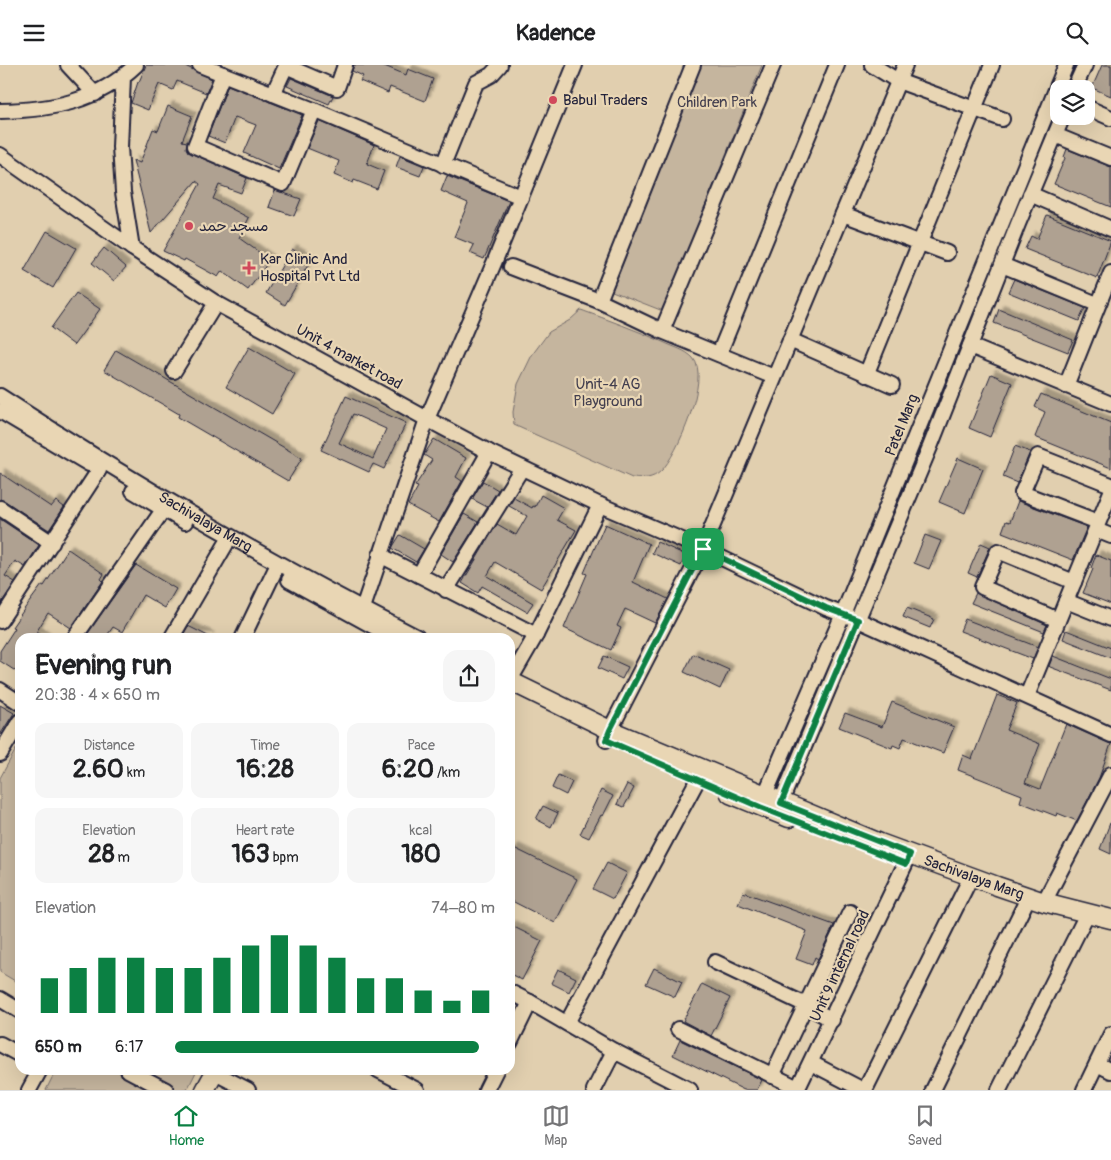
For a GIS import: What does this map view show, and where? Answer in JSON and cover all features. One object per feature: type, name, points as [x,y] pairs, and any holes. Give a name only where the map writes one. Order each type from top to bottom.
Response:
[{"type":"main road","name":"Sachivalaya Marg","points":[[515,684],[608,735],[698,779],[762,801]]},
{"type":"main road","name":"Sachivalaya Marg","points":[[515,697],[967,885],[1024,904],[1111,927]]},
{"type":"main road","name":"Sachivalaya Marg","points":[[908,859],[950,870],[1044,901],[1111,919]]},
{"type":"main road","points":[[205,1090],[219,1077]]},
{"type":"street","points":[[68,65],[95,94]]},
{"type":"street","points":[[0,111],[34,110],[70,103],[95,94],[123,77],[136,65]]},
{"type":"street","points":[[200,65],[314,110],[521,197]]},
{"type":"street","points":[[274,94],[286,66],[337,88],[345,65]]},
{"type":"street","points":[[443,165],[476,83],[491,75],[500,65]]},
{"type":"street","points":[[362,609],[427,419],[575,65]]},
{"type":"street","points":[[599,301],[693,65]]},
{"type":"street","points":[[662,331],[772,65]]},
{"type":"street","points":[[718,354],[837,65]]},
{"type":"street","points":[[872,65],[898,81],[1002,119]]},
{"type":"street","points":[[710,532],[905,65]]},
{"type":"street","points":[[866,375],[992,65]]},
{"type":"street","name":"Patel Marg","points":[[762,801],[842,614],[1066,65]]},
{"type":"street","points":[[1078,80],[1085,65]]},
{"type":"street","points":[[223,75],[195,146],[283,184],[314,110]]},
{"type":"street","points":[[123,77],[120,147],[123,191],[132,248]]},
{"type":"street","points":[[1095,111],[1111,118]]},
{"type":"street","points":[[779,808],[858,620],[1059,125]]},
{"type":"street","points":[[1055,135],[1111,158]]},
{"type":"street","name":"Unit 4 market road","points":[[0,155],[132,248],[216,303],[489,452],[600,505],[703,549],[826,608],[858,620],[1111,735]]},
{"type":"street","points":[[1030,194],[1111,229]]},
{"type":"street","points":[[842,213],[946,253]]},
{"type":"street","points":[[1002,265],[1097,305]]},
{"type":"street","points":[[511,267],[599,301],[662,331],[774,377]]},
{"type":"street","points":[[1066,386],[1111,273]]},
{"type":"street","points":[[174,371],[216,303]]},
{"type":"street","points":[[790,341],[892,385]]},
{"type":"street","points":[[970,346],[1111,404]]},
{"type":"street","name":"Sachivalaya Marg","points":[[1,403],[99,470],[163,510],[226,544],[409,633]]},
{"type":"street","name":"Sachivalaya Marg","points":[[1,403],[387,633]]},
{"type":"street","points":[[419,575],[489,452]]},
{"type":"street","points":[[1111,485],[1038,456],[1022,493],[1097,526],[1111,535]]},
{"type":"street","points":[[446,590],[522,468]]},
{"type":"street","points":[[0,621],[99,470]]},
{"type":"street","points":[[1027,696],[1111,492]]},
{"type":"street","points":[[515,672],[536,635],[600,505]]},
{"type":"street","points":[[0,508],[52,543]]},
{"type":"street","points":[[78,633],[163,510]]},
{"type":"street","points":[[174,633],[226,544]]},
{"type":"street","points":[[608,735],[703,549]]},
{"type":"street","points":[[1058,619],[982,587],[998,551],[1074,582]]},
{"type":"street","points":[[380,555],[536,635]]},
{"type":"street","points":[[245,633],[276,568]]},
{"type":"street","points":[[1066,601],[1111,619]]},
{"type":"street","points":[[0,690],[15,700]]},
{"type":"street","points":[[0,754],[15,729]]},
{"type":"street","points":[[1044,901],[1111,774]]},
{"type":"street","points":[[567,1023],[698,779]]},
{"type":"street","name":"Unit 9 internal road","points":[[798,1089],[908,859]]},
{"type":"street","points":[[811,1063],[864,1090],[967,885]]},
{"type":"street","points":[[933,1090],[1024,904]]},
{"type":"street","points":[[772,1075],[850,912]]},
{"type":"street","points":[[999,1090],[1084,920]]},
{"type":"street","points":[[715,962],[806,1005],[832,1020]]},
{"type":"street","points":[[515,994],[614,1051],[690,1090]]},
{"type":"street","points":[[0,999],[15,1008]]},
{"type":"street","points":[[515,1033],[530,1002]]},
{"type":"street","points":[[678,1029],[798,1089]]},
{"type":"street","points":[[1084,1090],[1111,1033]]},
{"type":"street","points":[[0,1044],[15,1052]]},
{"type":"street","points":[[594,1090],[614,1051]]},
{"type":"street","points":[[1097,1064],[1111,1071]]},
{"type":"street","points":[[29,1090],[37,1075]]},
{"type":"street","points":[[138,1075],[166,1090]]},
{"type":"street","points":[[486,1090],[494,1075]]},
{"type":"street","points":[[219,1077],[248,1090]]},
{"type":"street","points":[[392,1084],[417,1090]]},
{"type":"green space","name":"Children Park","points":[[701,65],[762,65],[663,311],[612,291]]},
{"type":"green space","name":"Unit-4 AG Playground","points":[[581,310],[633,329],[683,351],[693,358],[697,368],[698,382],[690,416],[668,463],[655,476],[632,478],[514,425],[513,412],[518,384],[532,355],[549,332],[570,320]]},
{"type":"green space","points":[[15,751],[15,981],[0,972],[0,778]]},
{"type":"green space","points":[[54,1075],[194,1075],[187,1090],[46,1090]]},
{"type":"building","points":[[146,65],[183,65],[212,79],[206,93],[177,81],[173,90],[159,84],[148,110],[131,103]]},
{"type":"building","points":[[354,65],[382,65],[406,75],[408,69],[433,79],[425,101],[390,87],[388,93],[360,81],[363,76],[352,71]]},
{"type":"building","points":[[1102,65],[1111,65],[1111,96],[1095,89],[1095,81]]},
{"type":"building","points":[[291,78],[333,96],[329,104],[287,86]]},
{"type":"building","points":[[228,85],[302,115],[279,169],[244,153],[256,125],[235,117],[225,143],[208,136]]},
{"type":"building","points":[[168,106],[192,116],[182,141],[187,142],[186,148],[188,152],[247,178],[241,193],[219,185],[213,199],[249,218],[239,238],[270,260],[248,290],[222,271],[218,277],[185,259],[184,261],[163,251],[200,184],[196,181],[151,233],[133,160],[140,163],[153,129],[158,131]]},
{"type":"building","points":[[319,121],[374,145],[367,164],[384,171],[377,189],[354,180],[353,183],[334,175],[339,161],[307,148]]},
{"type":"building","points":[[1067,149],[1111,167],[1111,207],[1054,184]]},
{"type":"building","points":[[400,156],[424,166],[420,176],[396,167]]},
{"type":"building","points":[[447,176],[509,201],[484,259],[470,253],[474,245],[454,237],[468,203],[441,191]]},
{"type":"building","points":[[275,190],[301,199],[294,216],[269,207]]},
{"type":"building","points":[[1047,215],[1111,241],[1097,278],[1025,249],[1031,236],[1037,239]]},
{"type":"building","points":[[47,231],[76,248],[53,288],[24,271]]},
{"type":"building","points":[[104,248],[126,267],[114,281],[92,263]]},
{"type":"building","points":[[292,249],[311,260],[285,305],[266,293]]},
{"type":"building","points":[[1014,279],[1085,308],[1079,321],[1008,292]]},
{"type":"building","points":[[76,293],[100,309],[74,345],[51,328]]},
{"type":"building","points":[[999,309],[1073,340],[1068,352],[994,323]]},
{"type":"building","points":[[249,347],[295,374],[272,414],[226,387]]},
{"type":"building","points":[[116,350],[302,458],[288,481],[178,417],[179,414],[104,370]]},
{"type":"building","points":[[991,374],[1012,383],[990,437],[969,428]]},
{"type":"building","points":[[1041,394],[1111,423],[1111,468],[1035,437],[1045,412],[1035,407]]},
{"type":"building","points":[[346,396],[406,423],[384,469],[373,464],[369,472],[321,450]],"holes":[[[353,414],[386,429],[373,459],[339,443]]]},
{"type":"building","points":[[434,439],[466,458],[456,477],[462,481],[439,522],[408,505],[418,487],[415,486],[432,460],[424,455]]},
{"type":"building","points":[[1015,446],[1030,452],[1017,483],[1003,477]]},
{"type":"building","points":[[958,458],[983,469],[965,513],[939,502]]},
{"type":"building","points":[[0,473],[51,507],[56,501],[64,507],[49,530],[0,499]]},
{"type":"building","points":[[483,481],[498,490],[487,507],[472,499]]},
{"type":"building","points":[[541,495],[564,508],[557,520],[576,530],[541,589],[495,562],[487,576],[533,603],[527,612],[482,586],[478,593],[462,583],[497,524],[516,535],[527,516],[509,506],[514,498],[532,508],[533,506],[535,507]]},
{"type":"building","points":[[1018,501],[1087,527],[1073,560],[1002,532],[1006,521],[1010,522]]},
{"type":"building","points":[[464,514],[478,522],[453,562],[441,554]]},
{"type":"building","points":[[0,519],[39,545],[25,567],[15,561],[5,576],[15,582],[0,605]]},
{"type":"building","points":[[605,524],[649,544],[633,582],[668,599],[655,623],[625,609],[617,626],[621,628],[611,650],[564,628],[587,574],[584,573]]},
{"type":"building","points":[[400,535],[424,549],[416,562],[392,548]]},
{"type":"building","points":[[925,535],[941,541],[929,569],[914,563]]},
{"type":"building","points":[[657,542],[686,555],[681,566],[652,553]]},
{"type":"building","points":[[981,543],[990,547],[977,577],[968,573]]},
{"type":"building","points":[[68,549],[104,574],[101,579],[103,581],[71,628],[48,613],[37,631],[40,633],[15,633],[15,671],[0,661],[0,651],[15,628],[12,627],[42,585],[44,586]]},
{"type":"building","points":[[1096,555],[1111,561],[1111,604],[1083,593],[1093,569],[1091,568]]},
{"type":"building","points":[[136,565],[176,589],[165,608],[143,595],[122,632],[113,627],[109,633],[88,633]]},
{"type":"building","points":[[976,593],[1047,625],[1044,632],[971,603]]},
{"type":"building","points":[[907,608],[934,619],[930,628],[903,617]]},
{"type":"building","points":[[965,619],[1038,647],[1033,659],[960,631]]},
{"type":"building","points":[[188,626],[202,633],[184,633]]},
{"type":"building","points":[[1066,630],[1111,648],[1111,658],[1063,639]]},
{"type":"building","points":[[693,654],[729,670],[720,689],[684,672]]},
{"type":"building","points":[[604,656],[628,667],[622,679],[598,668]]},
{"type":"building","points":[[1053,656],[1111,679],[1111,690],[1050,667]]},
{"type":"building","points":[[997,695],[1017,703],[1006,730],[1040,744],[1025,783],[1040,789],[1066,724],[1111,744],[1099,778],[1077,821],[1057,813],[1056,816],[1020,802],[1022,795],[958,770],[963,755],[972,759]]},
{"type":"building","points":[[892,702],[954,727],[943,753],[904,738],[900,748],[893,745],[892,748],[839,727],[845,713],[882,727]]},
{"type":"building","points":[[0,705],[14,713],[0,735]]},
{"type":"building","points":[[558,775],[572,782],[566,795],[552,788]]},
{"type":"building","points":[[627,784],[634,788],[624,807],[617,804]]},
{"type":"building","points":[[601,790],[613,796],[589,838],[580,834]]},
{"type":"building","points":[[543,806],[558,813],[551,827],[536,819]]},
{"type":"building","points":[[1111,823],[1111,854],[1100,849]]},
{"type":"building","points":[[515,848],[577,879],[555,923],[515,903]]},
{"type":"building","points":[[607,863],[627,873],[613,899],[593,889]]},
{"type":"building","points":[[743,892],[834,925],[818,959],[815,957],[812,965],[796,959],[807,931],[738,904]]},
{"type":"building","points":[[515,928],[542,941],[522,980],[515,976]]},
{"type":"building","points":[[654,968],[682,982],[675,997],[646,984]]},
{"type":"building","points":[[558,969],[576,978],[569,992],[551,983]]},
{"type":"building","points":[[702,984],[730,998],[711,1036],[683,1021]]},
{"type":"building","points":[[680,1040],[762,1080],[757,1090],[744,1090],[673,1055]]},
{"type":"place","name":"Babul Traders","points":[[553,100]]},
{"type":"place","name":"مسجد حمد","points":[[189,226]]},
{"type":"place","name":"Kar Clinic And Hospital Pvt Ltd","points":[[249,268]]},
{"type":"route","points":[[703,549],[826,608],[858,620],[781,803],[910,854],[906,864],[760,807],[606,740],[703,549]]}]
